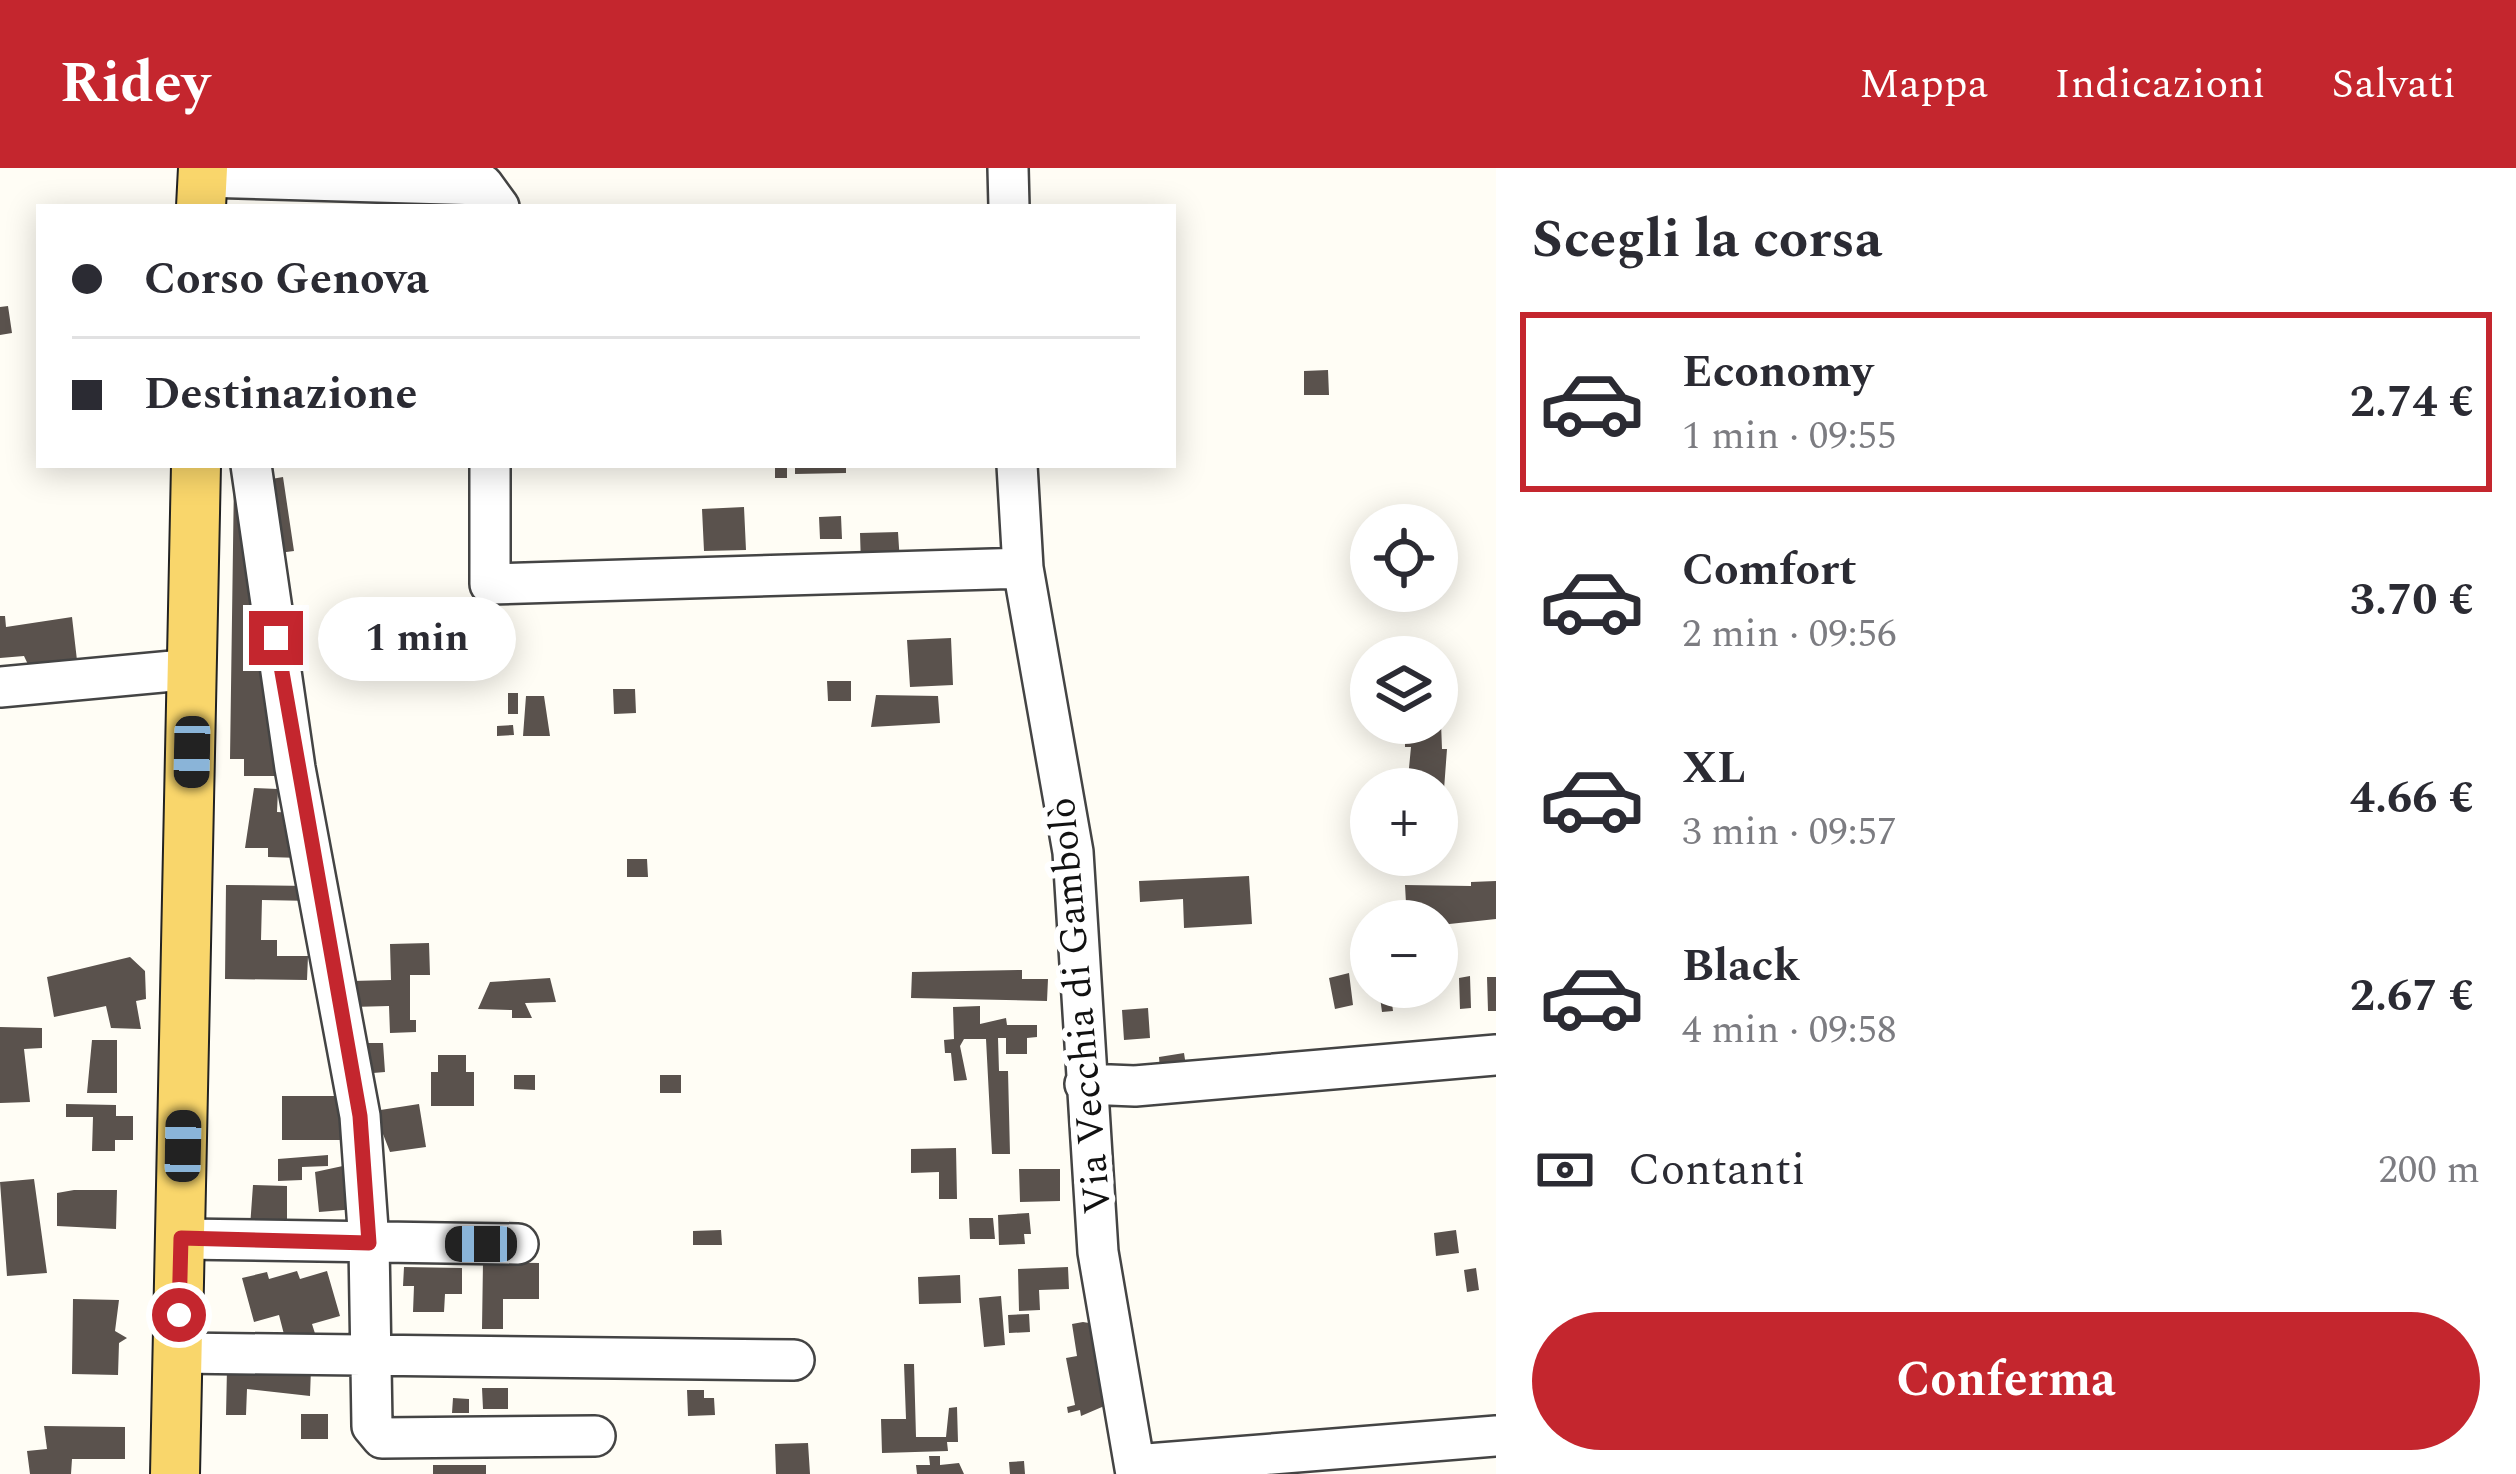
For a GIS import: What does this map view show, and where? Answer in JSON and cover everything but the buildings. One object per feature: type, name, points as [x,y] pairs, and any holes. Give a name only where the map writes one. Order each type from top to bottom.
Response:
[{"type":"main road","points":[[175,1474],[196,468]]},
{"type":"street","points":[[1008,168],[1009,204]]},
{"type":"street","points":[[202,184],[483,185],[497,204]]},
{"type":"street","points":[[250,468],[295,768],[360,1116],[369,1243],[372,1426],[382,1438],[595,1436]]},
{"type":"street","points":[[490,468],[490,584],[1023,568]]},
{"type":"street","name":"Via Vecchia di Gambolò","points":[[1017,468],[1023,568],[1073,852],[1098,1252],[1136,1470]]},
{"type":"street","points":[[0,687],[194,669]]},
{"type":"street","points":[[1085,1084],[1135,1086],[1496,1055]]},
{"type":"street","points":[[181,1238],[518,1244]]},
{"type":"street","points":[[178,1353],[794,1360]]},
{"type":"street","points":[[1136,1470],[1496,1436]]},
{"type":"route","points":[[179,1315],[181,1238],[369,1243],[360,1116],[295,768],[276,638]]}]
